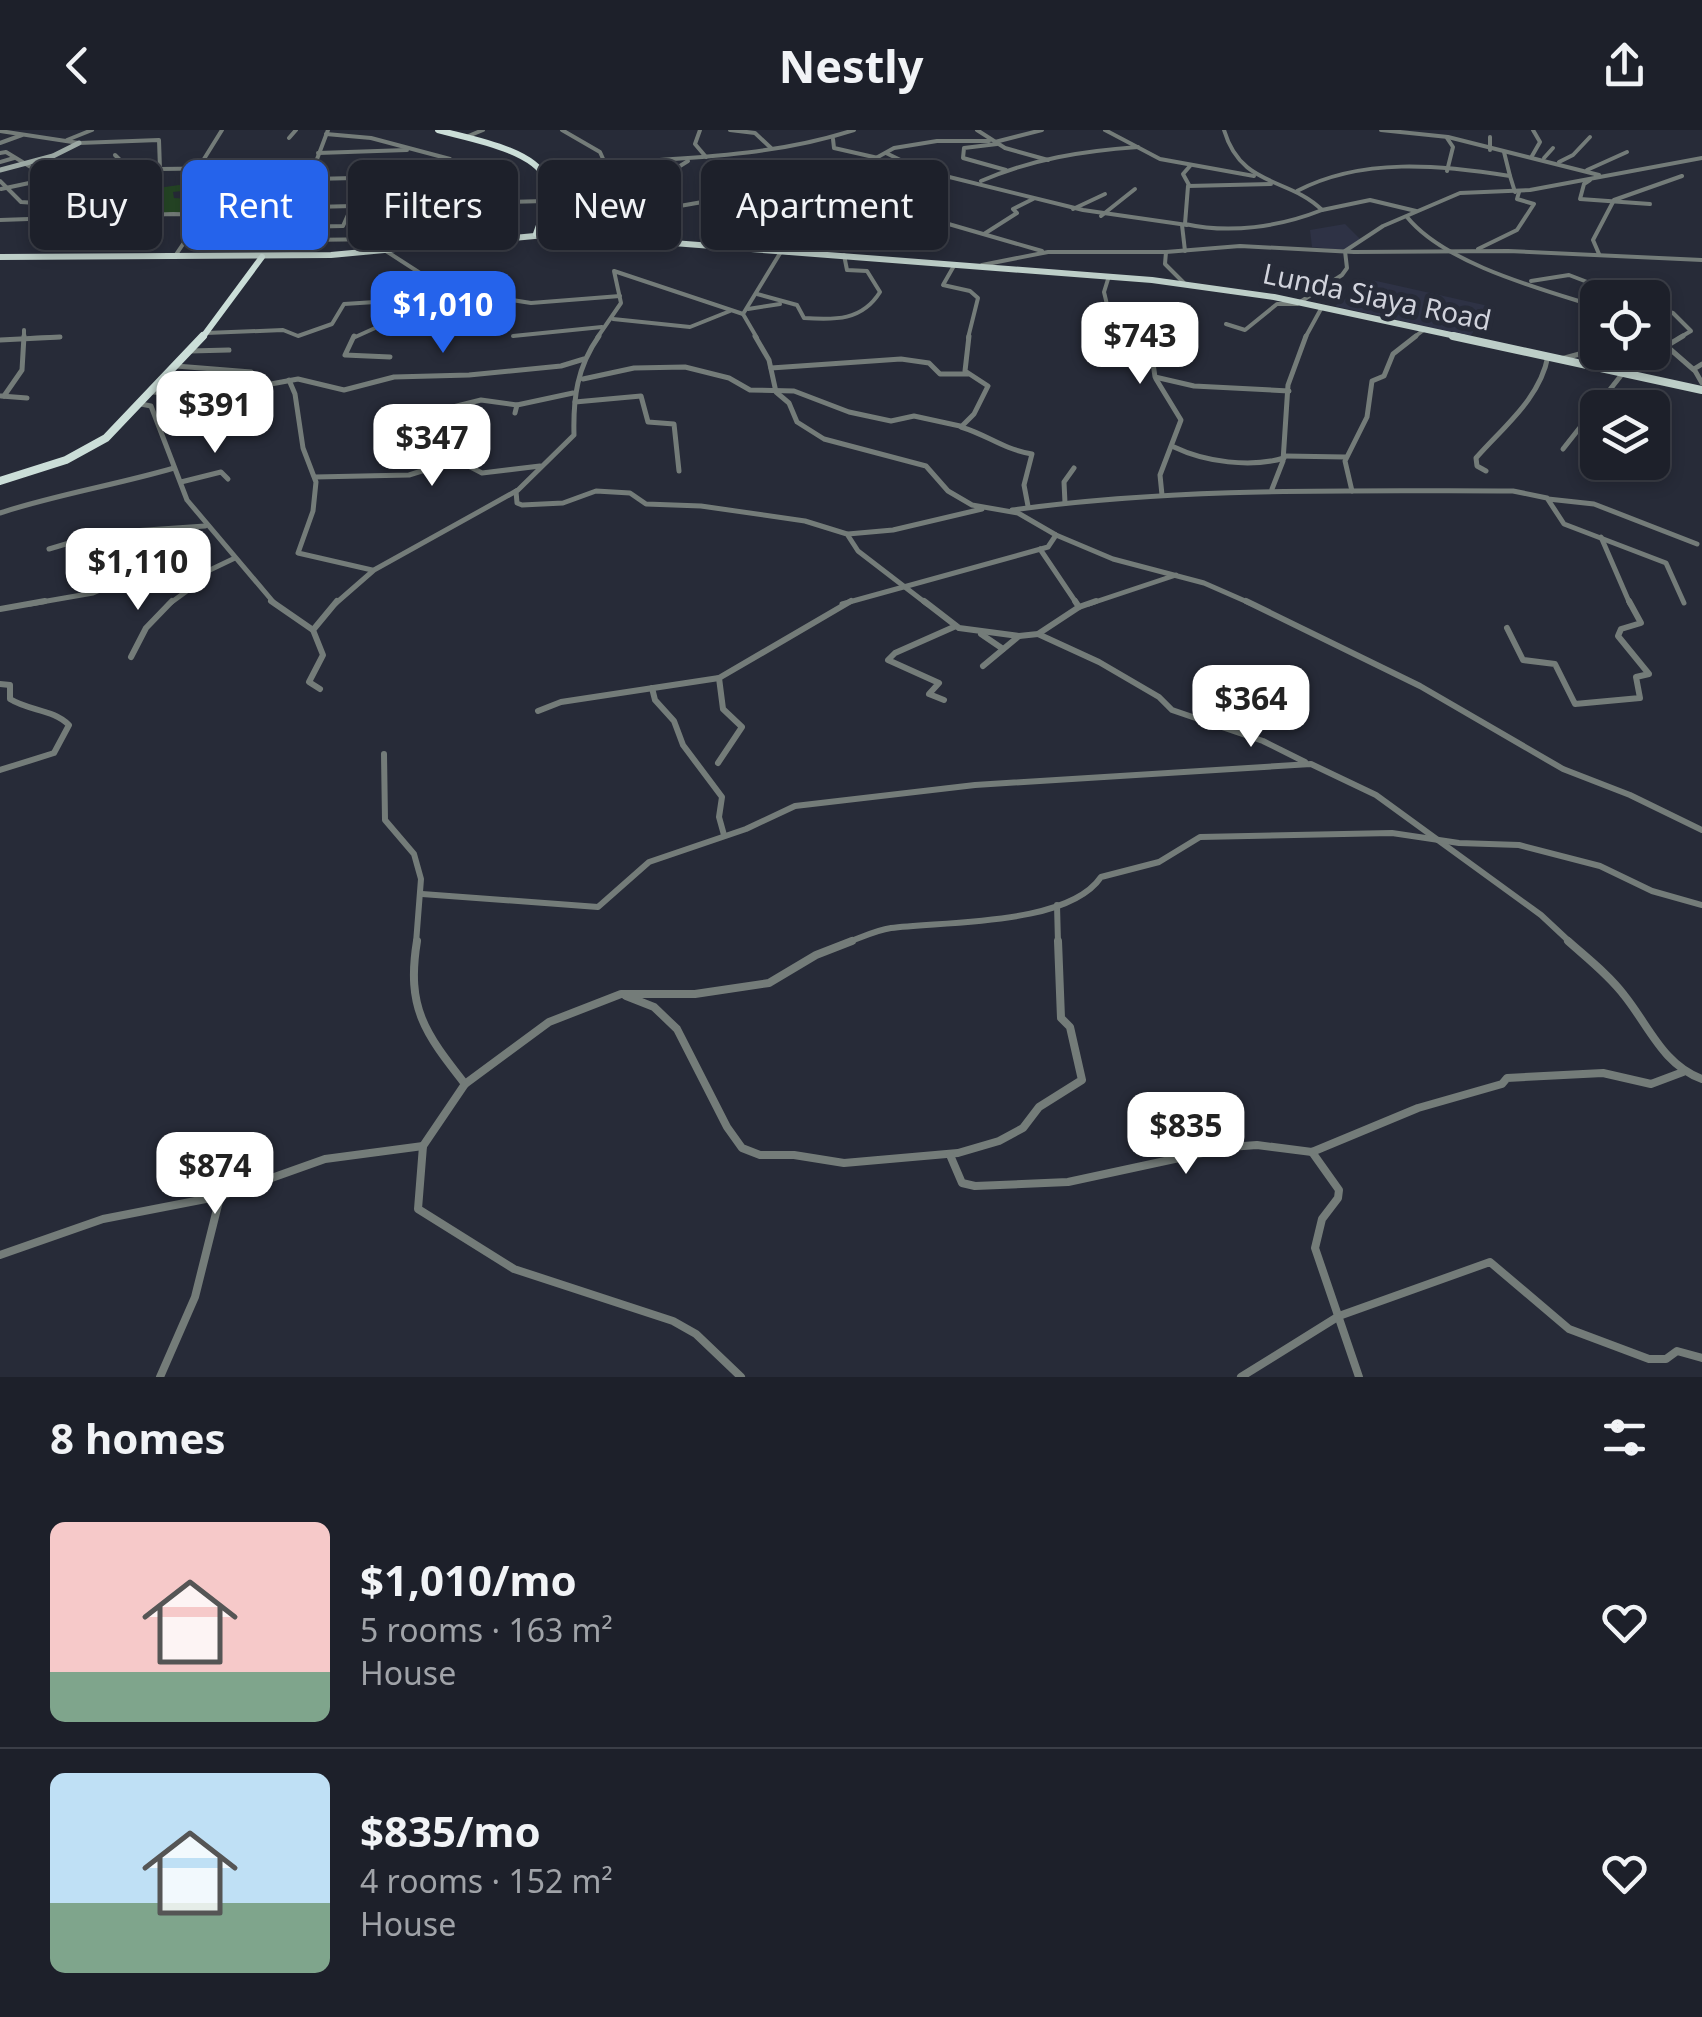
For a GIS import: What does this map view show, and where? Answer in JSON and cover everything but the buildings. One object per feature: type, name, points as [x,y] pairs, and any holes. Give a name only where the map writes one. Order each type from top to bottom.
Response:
[{"type":"highway","points":[[438,130],[514,153],[538,169]]},
{"type":"highway","points":[[536,234],[538,227]]},
{"type":"highway","points":[[0,481],[86,451],[106,438],[206,333],[262,256]]},
{"type":"main road","points":[[0,170],[79,142]]},
{"type":"main road","name":"Lunda Siaya Road","points":[[0,257],[262,256],[386,251],[536,234],[701,245]]},
{"type":"main road","name":"Lunda Siaya Road","points":[[780,250],[1184,284],[1322,306],[1623,373],[1702,386]]},
{"type":"street","points":[[66,141],[92,130]]},
{"type":"street","points":[[160,160],[162,130]]},
{"type":"street","points":[[203,160],[222,130]]},
{"type":"street","points":[[289,138],[296,130]]},
{"type":"street","points":[[464,138],[483,130]]},
{"type":"street","points":[[562,130],[600,152],[604,160]]},
{"type":"street","points":[[700,130],[695,142],[706,157]]},
{"type":"street","points":[[730,130],[756,133],[771,148]]},
{"type":"street","points":[[839,130],[851,132]]},
{"type":"street","points":[[978,130],[993,143]]},
{"type":"street","points":[[1008,170],[963,158],[964,148],[1042,130]]},
{"type":"street","points":[[1105,130],[1158,159],[1257,176]]},
{"type":"street","points":[[1224,130],[1226,140],[1257,176],[1310,196],[1322,210]]},
{"type":"street","points":[[1381,130],[1446,137],[1490,150],[1558,162],[1602,177]]},
{"type":"street","points":[[1532,156],[1540,142],[1533,130]]},
{"type":"street","points":[[0,131],[79,142],[159,140]]},
{"type":"street","points":[[316,160],[327,132],[370,138],[452,160]]},
{"type":"street","points":[[681,160],[833,139],[851,132]]},
{"type":"street","points":[[0,143],[24,134]]},
{"type":"street","points":[[1446,137],[1453,148],[1448,170]]},
{"type":"street","points":[[1490,137],[1490,150]]},
{"type":"street","points":[[1558,162],[1590,137]]},
{"type":"street","points":[[833,139],[834,148],[891,160]]},
{"type":"street","points":[[876,158],[894,148],[937,140],[993,143],[1048,160]]},
{"type":"street","points":[[978,182],[1008,170],[1039,165],[1071,151],[1138,147]]},
{"type":"street","points":[[1543,159],[1553,148]]},
{"type":"street","points":[[318,153],[414,150]]},
{"type":"street","points":[[1472,251],[1518,229],[1534,204],[1517,199],[1504,152]]},
{"type":"street","points":[[1586,171],[1628,152]]},
{"type":"street","points":[[0,153],[30,166]]},
{"type":"street","points":[[886,153],[896,160]]},
{"type":"street","points":[[115,155],[120,160]]},
{"type":"street","points":[[0,162],[16,158]]},
{"type":"street","points":[[1345,251],[1383,226],[1464,192],[1517,192],[1702,158]]},
{"type":"street","points":[[681,165],[689,160]]},
{"type":"street","points":[[1186,251],[1184,225],[1189,185],[1183,174],[1190,165]]},
{"type":"street","points":[[1297,191],[1345,170],[1448,170],[1510,176]]},
{"type":"street","points":[[1599,255],[1592,240],[1614,200],[1682,176]]},
{"type":"street","points":[[948,178],[978,182],[1100,217],[1184,225],[1279,223],[1372,200],[1417,212]]},
{"type":"street","points":[[1591,179],[1584,184],[1580,197],[1650,204]]},
{"type":"street","points":[[0,181],[2,188],[21,202],[30,203]]},
{"type":"street","points":[[2,188],[30,182]]},
{"type":"street","points":[[1189,185],[1271,184]]},
{"type":"street","points":[[1100,217],[1135,188]]},
{"type":"street","points":[[1072,210],[1105,194]]},
{"type":"street","points":[[973,232],[988,233],[998,228],[1017,214],[1013,209],[1033,198]]},
{"type":"street","points":[[328,226],[343,226],[348,215]]},
{"type":"street","points":[[1407,217],[1413,230],[1451,252],[1580,302]]},
{"type":"street","points":[[0,220],[30,218]]},
{"type":"street","points":[[948,225],[1048,252]]},
{"type":"street","points":[[175,256],[182,245]]},
{"type":"street","points":[[982,265],[1048,252],[1166,252],[1249,246],[1702,260]]},
{"type":"street","points":[[745,312],[780,250]]},
{"type":"street","points":[[386,251],[420,273],[485,287],[494,297]]},
{"type":"street","points":[[1226,324],[1244,330],[1277,304],[1299,302],[1342,275],[1347,268],[1345,251]]},
{"type":"street","points":[[1166,252],[1167,266],[1184,284]]},
{"type":"street","points":[[313,630],[337,601],[374,570],[516,492],[574,435],[573,392],[581,379],[584,359],[620,306],[614,273],[617,270],[730,311],[798,305],[804,318],[845,319],[864,314],[880,292],[872,286],[867,271],[848,270],[844,256]]},
{"type":"street","points":[[956,264],[943,285],[970,291],[978,298],[963,359],[968,374]]},
{"type":"street","points":[[1531,281],[1569,274],[1581,280]]},
{"type":"street","points":[[1108,276],[1104,292],[1110,304],[1110,317],[1155,334],[1151,349],[1155,377],[1181,418],[1174,447],[1160,475],[1162,495]]},
{"type":"street","points":[[758,294],[783,304]]},
{"type":"street","points":[[396,309],[428,310],[494,297],[536,303],[620,296]]},
{"type":"street","points":[[206,333],[283,330],[298,336],[332,324],[344,304],[392,302],[396,309]]},
{"type":"street","points":[[1270,491],[1278,482],[1284,457],[1284,415],[1298,354],[1322,306]]},
{"type":"street","points":[[390,357],[345,355],[354,336],[384,324],[396,309]]},
{"type":"street","points":[[611,319],[690,328],[730,311]]},
{"type":"street","points":[[745,312],[778,393],[789,403],[798,422],[824,439],[926,466],[948,491],[985,508]]},
{"type":"street","points":[[1670,312],[1691,330],[1670,344]]},
{"type":"street","points":[[513,336],[604,327]]},
{"type":"street","points":[[1352,491],[1345,473],[1345,457],[1366,422],[1372,381],[1384,376],[1393,354],[1425,329]]},
{"type":"street","points":[[2,396],[22,370],[24,330]]},
{"type":"street","points":[[0,340],[60,336]]},
{"type":"street","points":[[1670,347],[1694,370],[1702,386]]},
{"type":"street","points":[[190,351],[229,350]]},
{"type":"street","points":[[1561,359],[1580,354]]},
{"type":"street","points":[[1486,471],[1478,466],[1476,458],[1500,436],[1540,380],[1548,356]]},
{"type":"street","points":[[770,368],[810,361],[898,358],[928,362],[940,374],[968,374],[985,381],[988,389],[974,414],[960,426]]},
{"type":"street","points":[[152,392],[222,394],[303,379],[344,390],[394,377],[469,376],[560,366],[584,359]]},
{"type":"street","points":[[1694,370],[1702,364]]},
{"type":"street","points":[[176,366],[251,372]]},
{"type":"street","points":[[581,379],[634,368],[682,366],[701,374],[726,377],[747,389],[796,392],[828,400],[845,411],[891,421],[914,416],[960,426],[989,436],[1000,448],[1032,454],[1024,485],[1028,506]]},
{"type":"street","points":[[217,370],[210,380],[222,394]]},
{"type":"street","points":[[1563,448],[1623,373]]},
{"type":"street","points":[[1155,377],[1193,388],[1289,391]]},
{"type":"street","points":[[289,380],[303,448],[314,477],[313,511],[298,553],[374,570]]},
{"type":"street","points":[[388,423],[482,400],[517,405],[573,392]]},
{"type":"street","points":[[2,396],[27,398]]},
{"type":"street","points":[[575,402],[641,396],[648,422],[674,424],[680,471]]},
{"type":"street","points":[[140,404],[150,406],[187,500],[205,526],[272,602],[313,630],[322,654],[309,682],[320,689]]},
{"type":"street","points":[[515,413],[517,405]]},
{"type":"street","points":[[1174,447],[1197,455],[1260,462],[1284,457],[1345,457]]},
{"type":"street","points":[[314,477],[409,476],[457,460],[482,473],[542,466]]},
{"type":"street","points":[[0,514],[61,494],[106,488],[174,468]]},
{"type":"street","points":[[1065,502],[1064,482],[1074,468]]},
{"type":"street","points":[[182,482],[221,472],[228,478]]},
{"type":"street","points":[[1017,511],[1028,506],[1162,495],[1502,490],[1594,504],[1697,544]]},
{"type":"street","points":[[516,492],[517,503],[524,506],[564,503],[591,492],[630,493],[641,503],[805,521],[846,534],[893,530],[985,508],[1017,511],[1056,535],[1118,561],[1177,575],[1299,624],[1428,691],[1563,769],[1630,795],[1702,830]]},
{"type":"street","points":[[1547,498],[1559,522],[1667,564],[1684,603]]},
{"type":"street","points":[[49,550],[96,534],[205,526]]},
{"type":"street","points":[[846,534],[858,551],[903,586],[957,626],[976,631],[1038,634],[1078,606],[1177,575]]},
{"type":"street","points":[[538,711],[561,702],[719,678],[830,608],[1051,546],[1056,535]]},
{"type":"street","points":[[1507,628],[1522,660],[1555,664],[1575,704],[1640,698],[1636,677],[1649,674],[1618,636],[1620,629],[1641,623],[1619,583],[1602,537]]},
{"type":"street","points":[[1040,549],[1078,606]]},
{"type":"street","points":[[0,609],[93,593],[128,578],[192,579],[234,558]]},
{"type":"street","points":[[131,656],[135,642],[178,596],[191,588],[192,579]]},
{"type":"street","points":[[944,700],[930,694],[940,683],[888,660],[898,651],[957,626]]},
{"type":"street","points":[[976,631],[1003,649]]},
{"type":"street","points":[[1038,634],[1099,662],[1156,695],[1172,710],[1263,741],[1363,788],[1524,901],[1575,944],[1633,1004],[1655,1040],[1683,1072],[1700,1082]]},
{"type":"street","points":[[983,666],[1019,636]]},
{"type":"street","points":[[718,763],[742,727],[722,709],[719,678]]},
{"type":"street","points":[[0,684],[10,685],[11,702],[64,717],[69,730],[51,755],[0,770]]},
{"type":"street","points":[[652,688],[655,700],[674,720],[683,745],[722,797],[720,817],[724,835]]},
{"type":"street","points":[[384,754],[384,820],[413,850],[422,894],[414,960],[414,1003],[431,1037],[465,1084]]},
{"type":"street","points":[[422,894],[598,906],[644,865],[795,806],[975,785],[1311,764]]},
{"type":"street","points":[[742,1377],[696,1334],[674,1321],[514,1269],[422,1213],[417,1206],[423,1146],[465,1084],[549,1022],[621,994],[695,994],[770,982],[816,956],[877,930],[1044,912],[1094,886],[1102,877],[1159,862],[1200,837],[1392,833],[1536,849],[1600,866],[1652,892],[1702,905]]},
{"type":"street","points":[[621,994],[654,1007],[677,1029],[702,1082],[742,1148],[760,1155],[794,1155],[844,1163],[950,1155],[992,1144],[1023,1128],[1039,1107],[1082,1080],[1070,1027],[1061,1018],[1058,903]]},
{"type":"street","points":[[950,1155],[962,1183],[988,1186],[1076,1181],[1230,1147],[1257,1145],[1312,1152],[1418,1108],[1502,1084],[1508,1078],[1603,1072],[1651,1084],[1683,1072]]},
{"type":"street","points":[[0,1255],[116,1216],[221,1196],[325,1159],[423,1146]]},
{"type":"street","points":[[1312,1152],[1340,1194],[1322,1219],[1315,1248],[1358,1377]]},
{"type":"street","points":[[160,1377],[195,1297],[221,1196]]},
{"type":"street","points":[[1241,1377],[1339,1316],[1490,1262],[1569,1329],[1642,1358],[1666,1359],[1678,1351],[1702,1358]]},
{"type":"shaded area","points":[[1345,224],[1361,240],[1344,250],[1312,247],[1310,230]]},
{"type":"shaded area","points":[[1372,280],[1493,307],[1470,336],[1335,306]]},
{"type":"green space","points":[[182,185],[182,191],[173,192],[174,198],[182,199],[182,214],[162,214],[162,187]]}]
